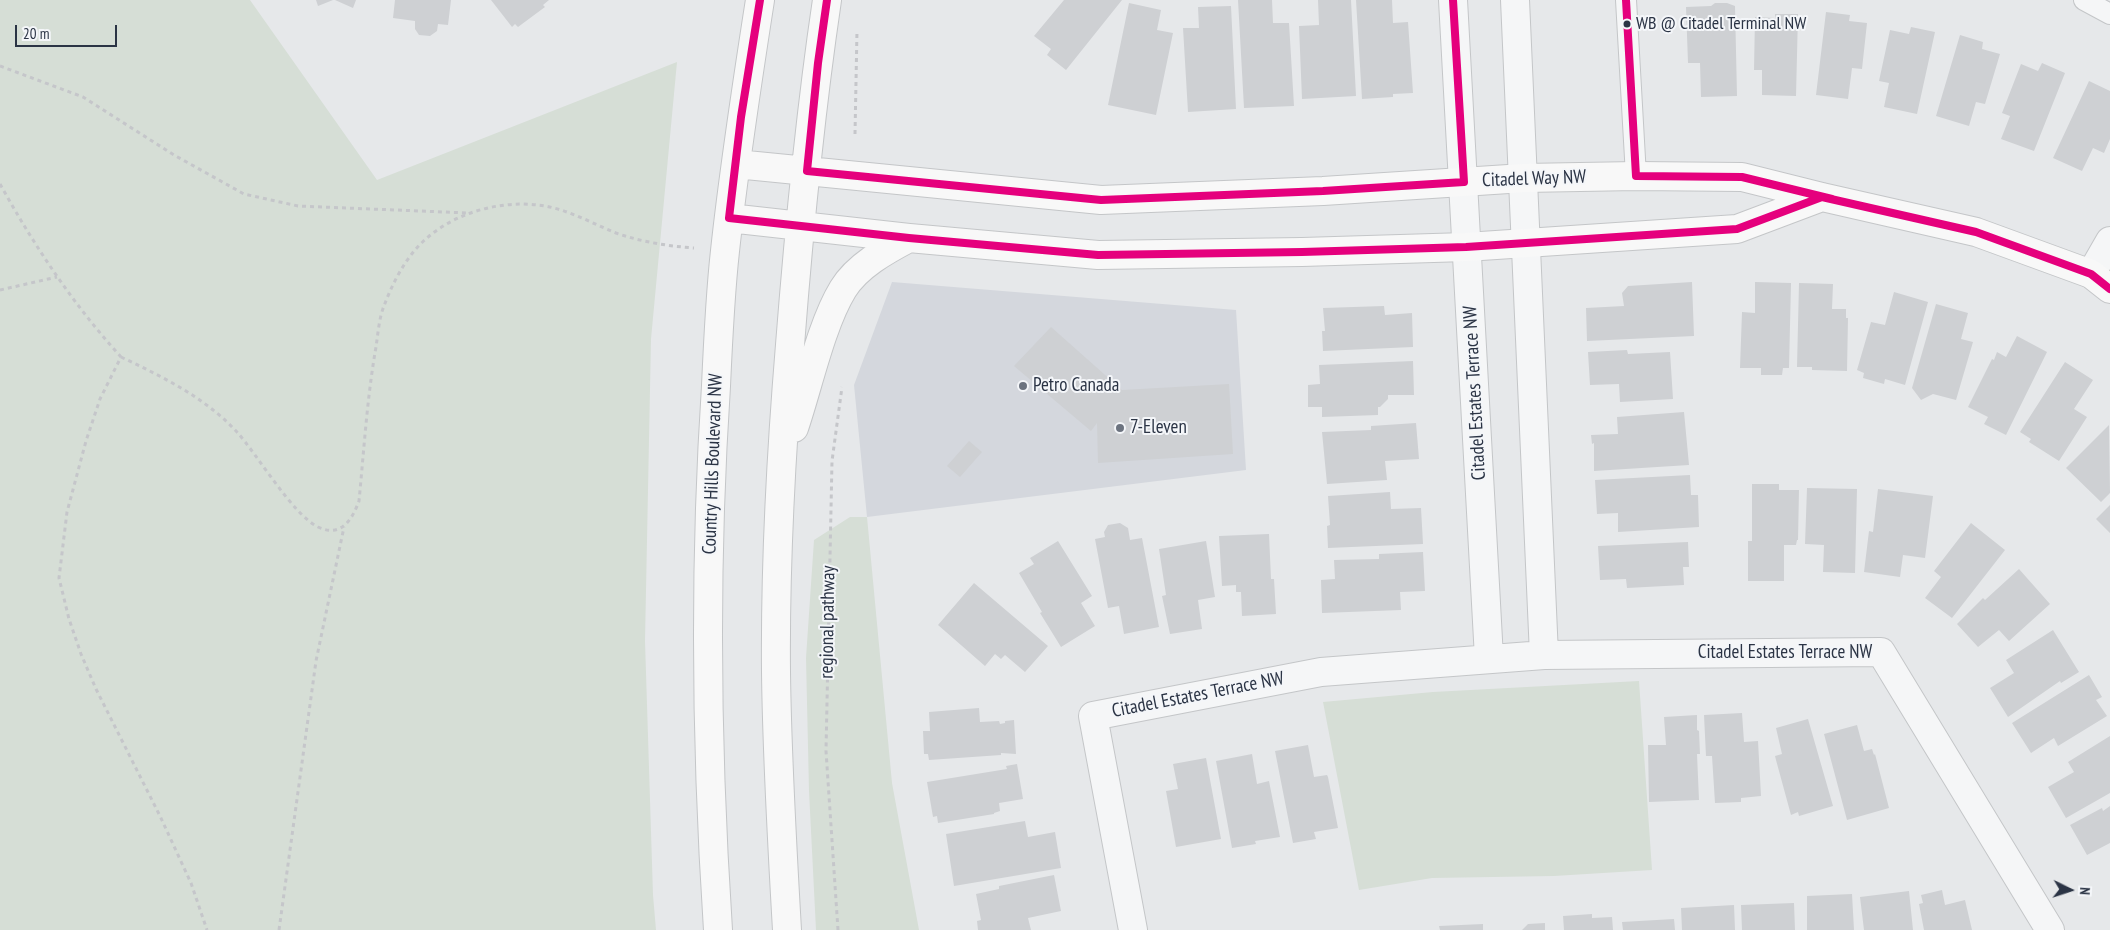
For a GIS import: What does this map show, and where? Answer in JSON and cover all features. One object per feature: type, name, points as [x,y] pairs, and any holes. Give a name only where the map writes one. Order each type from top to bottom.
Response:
[{"type":"street","name":"Country Hills Boulevard NW","points":[[718,930],[711,823],[707,645],[712,454],[724,252],[760,0]]},
{"type":"street","points":[[788,930],[782,842],[776,672],[780,472],[799,226],[827,0]]},
{"type":"street","name":"Citadel Estates Terrace NW","points":[[1453,0],[1489,658]]},
{"type":"street","points":[[1515,0],[1544,656]]},
{"type":"street","name":"Citadel Way NW","points":[[736,164],[1100,200],[1323,191],[1524,178],[1742,177],[1976,232],[2100,282]]},
{"type":"street","points":[[729,218],[909,238],[1098,255],[1466,247],[1737,229],[1822,197]]},
{"type":"street","points":[[780,472],[823,335],[843,289],[871,262],[890,248],[909,238]]},
{"type":"street","points":[[2100,282],[2110,241]]},
{"type":"street","name":"Citadel Estates Terrace NW","points":[[1133,930],[1093,716],[1321,672],[1489,658],[1882,652],[2050,930]]},
{"type":"lane","points":[[1626,0],[1636,176]]},
{"type":"lane","points":[[2084,0],[2110,14]]},
{"type":"path","points":[[855,134],[857,21]]},
{"type":"path","points":[[0,66],[83,97],[174,155],[244,194],[298,206],[472,213]]},
{"type":"path","points":[[0,184],[57,277],[90,322],[121,357],[171,381],[216,410],[237,432],[296,508],[307,519],[319,528],[333,530],[344,527]]},
{"type":"path","points":[[279,930],[316,661],[344,527],[354,515],[359,501],[371,372],[383,307],[414,250],[436,230],[460,217],[486,208],[516,204],[539,205],[561,210],[617,233],[656,244],[701,249]]},
{"type":"path","points":[[0,290],[57,277]]},
{"type":"path","points":[[121,357],[100,399],[86,441],[67,512],[59,578],[69,620],[81,654],[100,697],[191,882],[207,930]]},
{"type":"path","name":"regional pathway","points":[[838,930],[826,751],[832,461],[842,383]]},
{"type":"shaded area","points":[[0,0],[250,0],[377,180],[677,62],[651,339],[645,641],[653,895],[656,930],[0,930]]},
{"type":"shaded area","points":[[892,282],[1236,310],[1246,470],[867,517],[854,385]]},
{"type":"shaded area","points":[[850,517],[867,517],[892,783],[919,930],[816,930],[809,791],[806,658],[814,540]]},
{"type":"shaded area","points":[[1639,681],[1652,870],[1554,876],[1432,878],[1359,890],[1323,702],[1433,692]]},
{"type":"building","points":[[316,0],[333,0],[318,6]]},
{"type":"building","points":[[335,0],[356,0],[353,8]]},
{"type":"building","points":[[395,0],[451,0],[448,25],[438,24],[437,31],[430,36],[419,35],[415,29],[415,21],[393,18]]},
{"type":"building","points":[[491,0],[549,0],[543,5],[545,7],[518,27],[515,24],[512,27]]},
{"type":"building","points":[[1064,0],[1122,0],[1066,70],[1047,55],[1051,49],[1034,36]]},
{"type":"building","points":[[1238,0],[1272,0],[1273,23],[1289,23],[1294,106],[1244,108]]},
{"type":"building","points":[[1318,0],[1351,0],[1356,96],[1302,99],[1299,26],[1319,25]]},
{"type":"building","points":[[1356,0],[1392,0],[1393,23],[1408,22],[1413,93],[1393,94],[1393,97],[1362,99]]},
{"type":"building","points":[[1129,3],[1161,10],[1157,30],[1173,33],[1156,115],[1108,105]]},
{"type":"building","points":[[1715,3],[1727,3],[1735,6],[1737,96],[1701,97],[1700,63],[1688,63],[1686,7],[1711,6]]},
{"type":"building","points":[[1231,6],[1236,109],[1188,112],[1183,28],[1199,28],[1198,7]]},
{"type":"building","points":[[1826,12],[1850,15],[1849,21],[1867,23],[1862,69],[1852,68],[1848,99],[1816,95]]},
{"type":"building","points":[[1775,14],[1798,14],[1796,96],[1762,95],[1762,70],[1754,70],[1755,17],[1775,18]]},
{"type":"building","points":[[1911,27],[1935,32],[1917,114],[1884,107],[1889,83],[1879,81],[1890,30],[1909,34]]},
{"type":"building","points":[[1960,35],[1983,42],[1982,49],[2000,54],[1985,104],[1976,102],[1969,126],[1936,116]]},
{"type":"building","points":[[2042,63],[2065,73],[2034,151],[2001,139],[2010,116],[2002,113],[2021,64],[2038,71]]},
{"type":"building","points":[[2089,81],[2110,91],[2110,139],[2104,153],[2093,148],[2082,171],[2053,158]]},
{"type":"building","points":[[1692,282],[1694,336],[1587,341],[1586,308],[1624,306],[1622,293],[1628,286]]},
{"type":"building","points":[[1755,282],[1791,283],[1789,368],[1783,368],[1782,375],[1761,375],[1761,368],[1740,368],[1742,312],[1755,313]]},
{"type":"building","points":[[1799,283],[1833,284],[1832,309],[1846,309],[1846,318],[1848,318],[1847,371],[1812,370],[1812,367],[1797,367]]},
{"type":"building","points":[[1894,292],[1928,302],[1905,385],[1885,379],[1884,384],[1863,378],[1864,373],[1857,370],[1871,322],[1885,325]]},
{"type":"building","points":[[1936,304],[1968,313],[1961,339],[1973,342],[1956,400],[1933,394],[1921,400],[1912,388]]},
{"type":"building","points":[[1384,306],[1385,315],[1412,313],[1413,347],[1323,351],[1322,331],[1325,331],[1323,308]]},
{"type":"building","points":[[1051,327],[1122,390],[1229,384],[1233,454],[1098,463],[1097,423],[1091,431],[1014,366]]},
{"type":"building","points":[[2017,336],[2047,352],[2006,435],[1984,424],[1988,417],[1968,407],[1992,359],[1994,360],[1997,352],[2006,357]]},
{"type":"building","points":[[1627,350],[1628,354],[1670,352],[1673,399],[1620,402],[1619,384],[1590,385],[1588,352]]},
{"type":"building","points":[[1413,361],[1414,395],[1388,395],[1388,399],[1378,407],[1378,415],[1322,417],[1322,407],[1308,407],[1308,385],[1320,384],[1319,365]]},
{"type":"building","points":[[2065,362],[2093,380],[2074,409],[2087,417],[2059,461],[2029,442],[2031,439],[2020,432]]},
{"type":"building","points":[[1684,412],[1689,465],[1594,471],[1594,443],[1592,444],[1591,435],[1618,434],[1617,417]]},
{"type":"building","points":[[1416,423],[1419,459],[1385,461],[1387,480],[1327,484],[1322,432],[1371,430],[1371,426]]},
{"type":"building","points":[[2109,425],[2110,493],[2101,502],[2066,468]]},
{"type":"building","points":[[969,441],[982,452],[960,477],[947,466]]},
{"type":"building","points":[[1690,475],[1691,495],[1698,495],[1699,527],[1618,532],[1618,513],[1597,514],[1595,480]]},
{"type":"building","points":[[1752,484],[1779,484],[1779,490],[1799,490],[1798,540],[1796,545],[1784,545],[1784,581],[1748,581],[1748,541],[1752,541]]},
{"type":"building","points":[[1807,488],[1857,489],[1855,573],[1823,572],[1824,545],[1805,544]]},
{"type":"building","points":[[1878,489],[1933,496],[1925,558],[1903,555],[1900,577],[1864,572],[1869,531],[1873,532]]},
{"type":"building","points":[[1390,492],[1391,509],[1421,508],[1423,544],[1328,548],[1327,526],[1330,525],[1328,496]]},
{"type":"building","points":[[2110,505],[2110,533],[2096,519]]},
{"type":"building","points":[[1120,523],[1128,528],[1130,540],[1142,538],[1159,627],[1124,634],[1119,606],[1108,608],[1095,539],[1105,537],[1104,532],[1108,525]]},
{"type":"building","points":[[1971,523],[2005,550],[1952,618],[1925,598],[1941,577],[1934,571]]},
{"type":"building","points":[[1269,534],[1271,579],[1274,579],[1276,614],[1242,616],[1241,592],[1236,592],[1236,585],[1222,586],[1219,536]]},
{"type":"building","points":[[1058,541],[1092,596],[1081,603],[1095,626],[1061,647],[1019,573],[1034,564],[1030,558]]},
{"type":"building","points":[[1206,541],[1215,597],[1198,600],[1202,629],[1170,634],[1162,596],[1166,595],[1159,549]]},
{"type":"building","points":[[1688,542],[1689,567],[1683,567],[1684,585],[1627,588],[1626,579],[1600,580],[1598,546]]},
{"type":"building","points":[[1423,552],[1425,591],[1400,592],[1401,610],[1322,613],[1321,580],[1335,579],[1334,560],[1379,559],[1379,554]]},
{"type":"building","points":[[2019,569],[2050,604],[2009,641],[1999,630],[1978,647],[1957,624],[1983,598],[1985,600]]},
{"type":"building","points":[[974,583],[1048,646],[1025,672],[1005,655],[1001,659],[995,654],[985,666],[938,625]]},
{"type":"building","points":[[2053,630],[2079,672],[2061,683],[2060,681],[2008,717],[1990,688],[2014,673],[2006,660]]},
{"type":"building","points":[[2089,675],[2102,697],[2096,700],[2107,716],[2058,746],[2054,738],[2031,753],[2012,723]]},
{"type":"building","points":[[979,708],[980,722],[999,721],[1000,724],[1005,723],[1005,721],[1014,720],[1016,754],[1001,753],[1001,755],[929,760],[928,754],[924,754],[923,731],[930,731],[929,712]]},
{"type":"building","points":[[1742,713],[1744,742],[1758,741],[1761,796],[1741,798],[1741,802],[1715,803],[1712,756],[1706,756],[1704,715]]},
{"type":"building","points":[[1697,715],[1700,754],[1697,754],[1699,800],[1649,802],[1648,745],[1666,745],[1664,717]]},
{"type":"building","points":[[1808,719],[1833,806],[1799,816],[1798,812],[1791,815],[1775,756],[1782,754],[1776,728]]},
{"type":"building","points":[[1857,725],[1864,751],[1872,749],[1875,754],[1889,808],[1847,820],[1824,734]]},
{"type":"building","points":[[2110,736],[2110,793],[2066,818],[2048,787],[2074,772],[2068,762]]},
{"type":"building","points":[[1308,745],[1314,777],[1327,775],[1328,777],[1338,828],[1314,832],[1316,839],[1293,843],[1275,751]]},
{"type":"building","points":[[1252,754],[1257,784],[1269,781],[1280,837],[1255,841],[1256,844],[1232,848],[1216,761]]},
{"type":"building","points":[[1206,758],[1221,839],[1176,847],[1166,791],[1178,789],[1173,764]]},
{"type":"building","points":[[1017,764],[1023,799],[999,803],[1000,811],[994,814],[938,823],[937,816],[933,817],[927,782],[1007,769],[1006,766]]},
{"type":"building","points":[[2110,806],[2110,843],[2087,855],[2070,825],[2102,808],[2103,811]]},
{"type":"building","points":[[1025,821],[1028,837],[1055,832],[1061,868],[954,886],[946,834]]},
{"type":"building","points":[[1054,875],[1061,911],[1028,918],[1031,930],[978,930],[977,921],[981,920],[976,894],[999,889],[999,886]]},
{"type":"building","points":[[1942,890],[1945,905],[1965,900],[1972,930],[1924,930],[1919,904],[1923,903],[1921,895]]},
{"type":"building","points":[[1909,891],[1913,930],[1864,930],[1860,897]]},
{"type":"building","points":[[1852,894],[1854,930],[1807,930],[1807,896]]},
{"type":"building","points":[[1794,903],[1795,930],[1742,930],[1741,905]]},
{"type":"building","points":[[1734,905],[1735,930],[1682,930],[1681,908]]},
{"type":"building","points":[[1592,914],[1592,918],[1612,917],[1613,930],[1564,930],[1563,916]]},
{"type":"building","points":[[1674,919],[1675,930],[1623,930],[1622,922]]},
{"type":"building","points":[[1545,923],[1545,930],[1522,930],[1528,924]]},
{"type":"building","points":[[1483,924],[1483,930],[1440,930],[1439,926]]},
{"type":"transit line","points":[[760,0],[741,117],[729,218],[909,238],[1098,255],[1302,252],[1466,247],[1737,229],[1822,197],[1976,232],[2091,274],[2110,289]]},
{"type":"transit line","points":[[827,0],[818,63],[807,171],[1101,200],[1323,191],[1464,182],[1453,0]]},
{"type":"transit line","points":[[1626,0],[1636,176],[1742,177],[1832,199]]},
{"type":"place","name":"WB @ Citadel Terminal NW","points":[[1627,24]]},
{"type":"place","name":"Petro Canada","points":[[1023,386]]},
{"type":"place","name":"7-Eleven","points":[[1120,428]]}]
